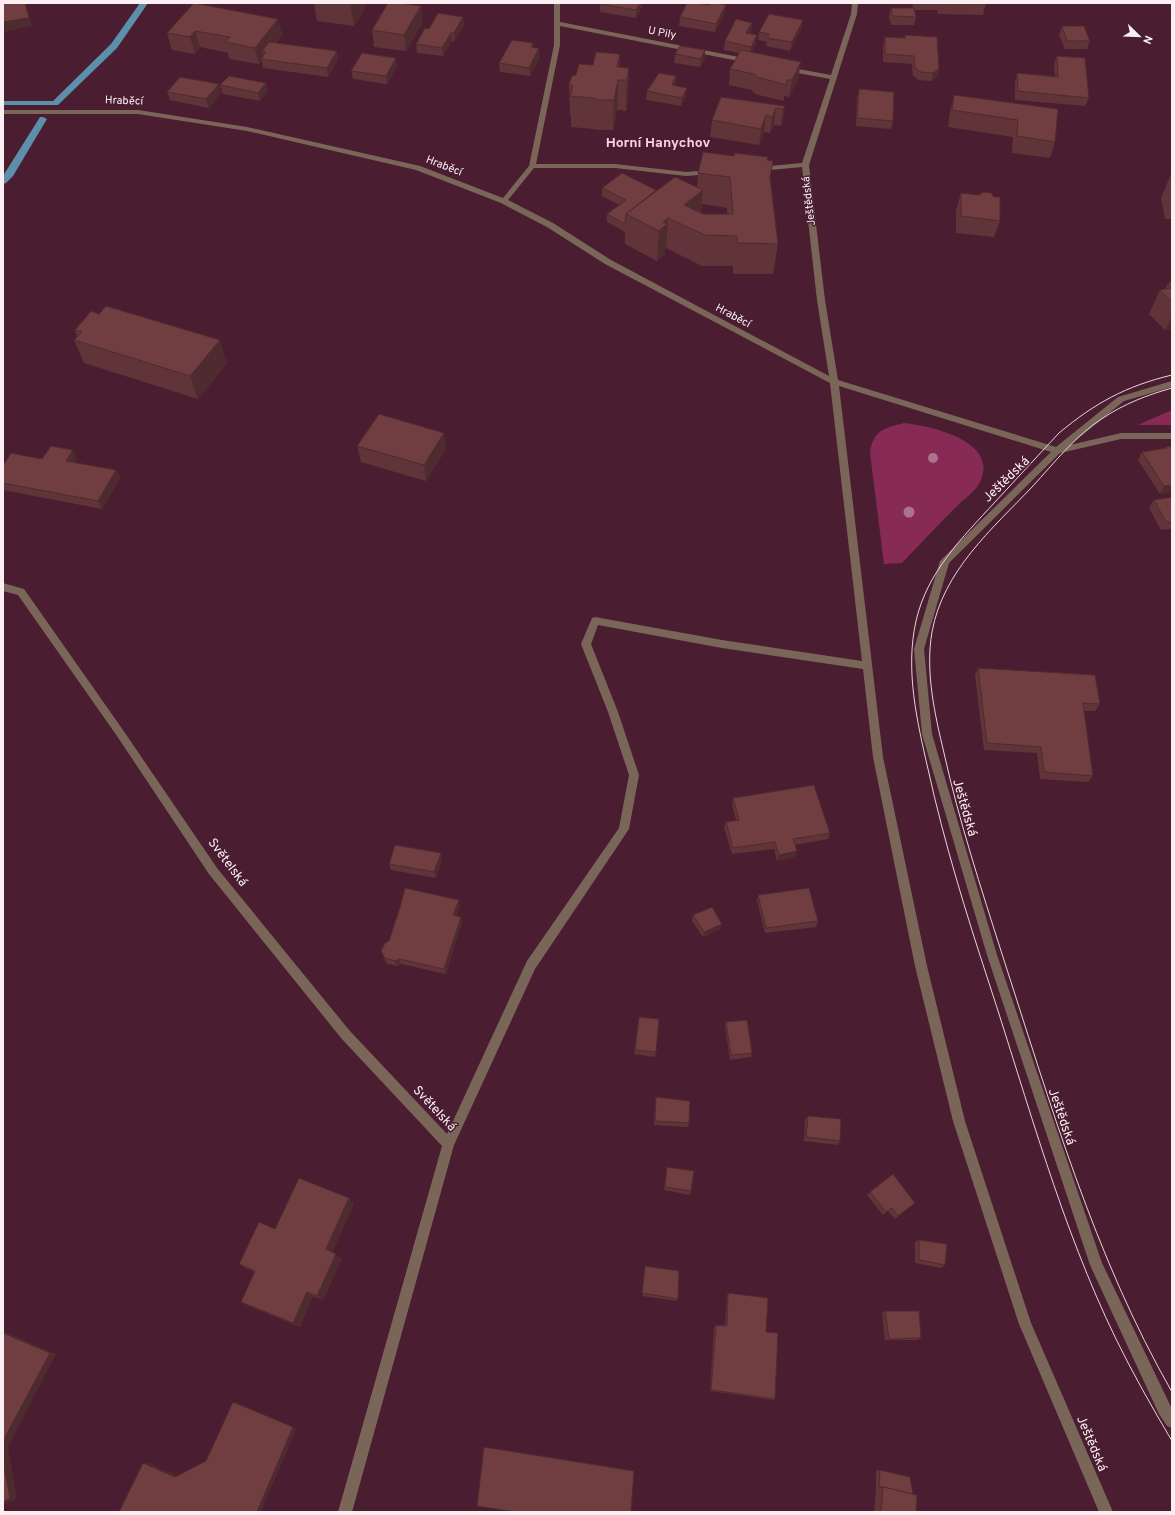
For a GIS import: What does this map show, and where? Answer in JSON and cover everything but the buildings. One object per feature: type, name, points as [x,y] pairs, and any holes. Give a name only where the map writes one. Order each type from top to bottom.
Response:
[{"type":"street","points":[[504,201],[532,166],[557,46],[556,3]]},
{"type":"street","name":"Ještědská","points":[[855,3],[854,14],[805,166],[821,300],[834,382],[866,666],[878,757],[921,966],[959,1121],[1026,1324],[1106,1512]]},
{"type":"street","name":"U Pily","points":[[557,24],[752,62]]},
{"type":"street","points":[[784,68],[834,78]]},
{"type":"street","name":"Hraběcí","points":[[3,112],[138,112],[248,129],[418,168],[504,201],[550,225],[608,262],[834,382]]},
{"type":"street","points":[[532,166],[615,166],[686,174],[716,172]]},
{"type":"street","points":[[754,169],[805,166]]},
{"type":"street","name":"Ještědská","points":[[834,382],[1057,451],[945,561],[919,649],[927,734],[992,955],[1096,1265],[1164,1409],[1172,1421]]},
{"type":"street","points":[[1057,451],[1121,399],[1172,384]]},
{"type":"street","points":[[1057,451],[1121,436],[1172,436]]},
{"type":"street","name":"Světelská","points":[[3,587],[21,592],[120,733],[213,871],[345,1034],[448,1144]]},
{"type":"street","points":[[345,1512],[448,1144],[531,965],[624,829],[634,775],[613,712],[586,644],[596,621],[722,644],[866,666]]},
{"type":"shaded area","points":[[1172,410],[1172,425],[1138,425]]},
{"type":"shaded area","points":[[904,423],[945,432],[960,438],[972,446],[980,456],[984,468],[980,482],[976,489],[950,513],[902,563],[884,564],[870,453],[874,439],[881,431]]},
{"type":"waterway","points":[[3,103],[55,103],[114,46],[144,3]]},
{"type":"waterway","points":[[3,181],[10,174],[43,119]]},
{"type":"tram line","points":[[1172,375],[1155,379],[1126,390],[1098,404],[1072,422],[1059,433],[983,515],[947,557],[928,587],[921,603],[916,621],[912,658],[912,677],[916,714],[941,823],[972,930],[1046,1163],[1078,1252],[1096,1296],[1129,1365],[1172,1441]]},
{"type":"tram line","points":[[1172,388],[1127,404],[1093,425],[1066,450],[986,535],[958,570],[947,590],[938,610],[932,632],[930,647],[930,678],[934,709],[956,804],[986,904],[1056,1122],[1076,1178],[1119,1287],[1144,1340],[1172,1392]]},
{"type":"district","name":"Horní Hanychov","points":[[658,143]]}]
